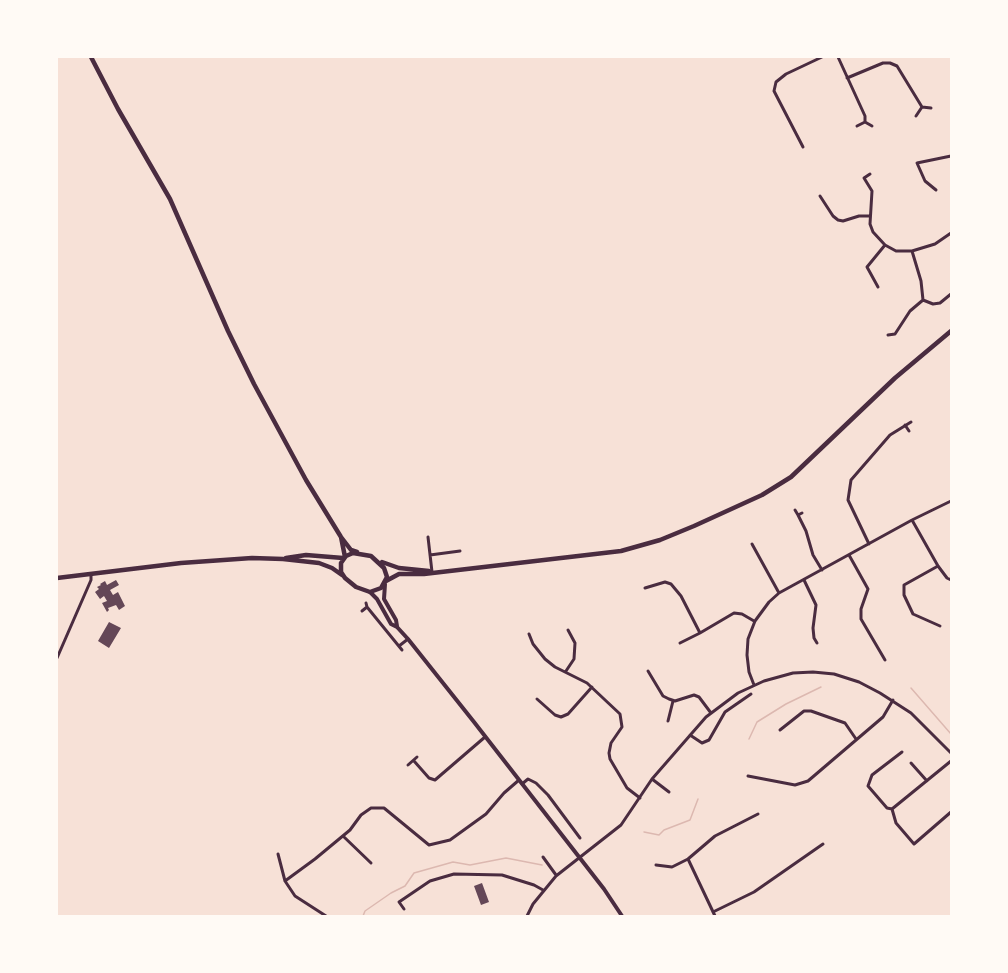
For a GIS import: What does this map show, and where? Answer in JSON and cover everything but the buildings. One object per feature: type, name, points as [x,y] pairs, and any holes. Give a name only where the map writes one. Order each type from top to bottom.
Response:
[{"type":"main road","points":[[92,57],[118,109],[170,199],[240,358],[306,480],[341,537],[351,550],[399,568],[432,572]]},
{"type":"main road","points":[[370,592],[377,591],[399,574],[621,551],[660,540],[747,502],[798,472],[895,378],[951,331]]},
{"type":"main road","points":[[341,537],[344,558],[340,566],[342,575]]},
{"type":"main road","points":[[283,559],[306,555],[344,558],[357,552]]},
{"type":"main road","points":[[57,578],[181,563],[252,558],[320,563],[332,568],[377,599],[392,624],[408,639],[622,916]]},
{"type":"main road","points":[[376,559],[384,568],[386,582],[384,600],[396,620],[397,627]]},
{"type":"street","points":[[803,147],[774,92],[776,82],[786,74],[822,57]]},
{"type":"street","points":[[838,57],[862,108],[865,122]]},
{"type":"street","points":[[847,78],[883,63],[890,63],[897,66],[922,107]]},
{"type":"street","points":[[922,107],[931,108]]},
{"type":"street","points":[[916,116],[922,107]]},
{"type":"street","points":[[857,126],[865,122]]},
{"type":"street","points":[[865,122],[872,126]]},
{"type":"street","points":[[936,190],[924,181],[917,163],[951,156]]},
{"type":"street","points":[[870,174],[864,178],[872,190],[869,216],[873,232],[885,245],[896,250],[924,249],[951,233]]},
{"type":"street","points":[[820,196],[838,220],[869,216]]},
{"type":"street","points":[[878,287],[867,267],[885,245]]},
{"type":"street","points":[[912,251],[921,281],[923,300]]},
{"type":"street","points":[[923,300],[927,303],[940,303],[951,294]]},
{"type":"street","points":[[888,335],[895,334],[910,311],[923,300]]},
{"type":"street","points":[[869,544],[848,500],[851,480],[890,435],[911,422]]},
{"type":"street","points":[[905,425],[909,431]]},
{"type":"street","points":[[754,685],[749,672],[747,655],[749,635],[755,621],[769,602],[779,594],[912,520],[951,501]]},
{"type":"street","points":[[795,510],[800,514],[813,555],[822,570]]},
{"type":"street","points":[[912,520],[938,566],[951,580]]},
{"type":"street","points":[[428,537],[432,572]]},
{"type":"street","points":[[752,544],[779,594]]},
{"type":"street","points":[[430,555],[460,551]]},
{"type":"street","points":[[849,555],[868,589],[861,609],[861,620],[885,660]]},
{"type":"street","points":[[938,566],[904,585],[904,595],[913,614],[939,626]]},
{"type":"street","points":[[57,658],[91,580],[91,573]]},
{"type":"street","points":[[804,580],[816,604],[813,627],[816,643]]},
{"type":"street","points":[[645,588],[665,582],[672,584],[681,596],[700,633]]},
{"type":"street","points":[[362,611],[367,605],[402,650]]},
{"type":"street","points":[[680,643],[734,613],[742,614],[755,621]]},
{"type":"street","points":[[566,671],[574,659],[575,651],[575,643],[568,630]]},
{"type":"street","points":[[529,634],[533,644],[545,659],[592,687],[620,714],[622,727],[611,743],[610,759],[627,788],[640,798]]},
{"type":"street","points":[[399,646],[408,639]]},
{"type":"street","points":[[648,671],[663,696],[673,701],[694,695],[699,697],[711,713]]},
{"type":"street","points":[[527,916],[543,890],[556,876],[621,825],[652,778],[711,713],[754,685],[793,673],[821,672],[859,682],[893,700],[925,725],[951,753]]},
{"type":"street","points":[[537,699],[555,715],[561,717],[568,714],[592,687]]},
{"type":"street","points":[[690,735],[699,742],[709,740],[725,712],[751,694]]},
{"type":"street","points":[[748,776],[795,785],[808,781],[883,717],[893,700]]},
{"type":"street","points":[[668,721],[673,701]]},
{"type":"street","points":[[780,730],[804,711],[811,711],[845,723],[856,738]]},
{"type":"street","points":[[408,765],[415,759],[429,778],[435,780],[485,737]]},
{"type":"street","points":[[892,809],[887,808],[868,786],[872,775],[902,752]]},
{"type":"street","points":[[892,809],[951,761]]},
{"type":"street","points":[[911,763],[927,781]]},
{"type":"street","points":[[652,778],[669,792]]},
{"type":"street","points":[[285,881],[343,836],[361,815],[371,808],[384,808],[429,845],[450,840],[486,814],[504,793],[528,779],[536,783],[548,795],[580,838]]},
{"type":"street","points":[[892,809],[896,823],[914,844],[951,812]]},
{"type":"street","points":[[656,865],[672,867],[688,859],[715,836],[758,813]]},
{"type":"street","points":[[343,836],[371,863]]},
{"type":"street","points":[[688,859],[714,914],[754,892],[823,844]]},
{"type":"street","points":[[278,854],[285,881],[295,896],[326,916]]},
{"type":"street","points":[[543,857],[556,876]]},
{"type":"street","points":[[404,909],[399,902],[430,880],[454,874],[502,875],[543,890]]},
{"type":"waterway","points":[[749,739],[757,722],[786,704],[821,687]]},
{"type":"waterway","points":[[911,688],[951,734]]},
{"type":"waterway","points":[[644,832],[659,835],[664,830],[690,820],[698,799]]},
{"type":"waterway","points":[[363,916],[365,911],[405,886],[414,873],[453,862],[470,865],[506,858],[542,865]]}]
